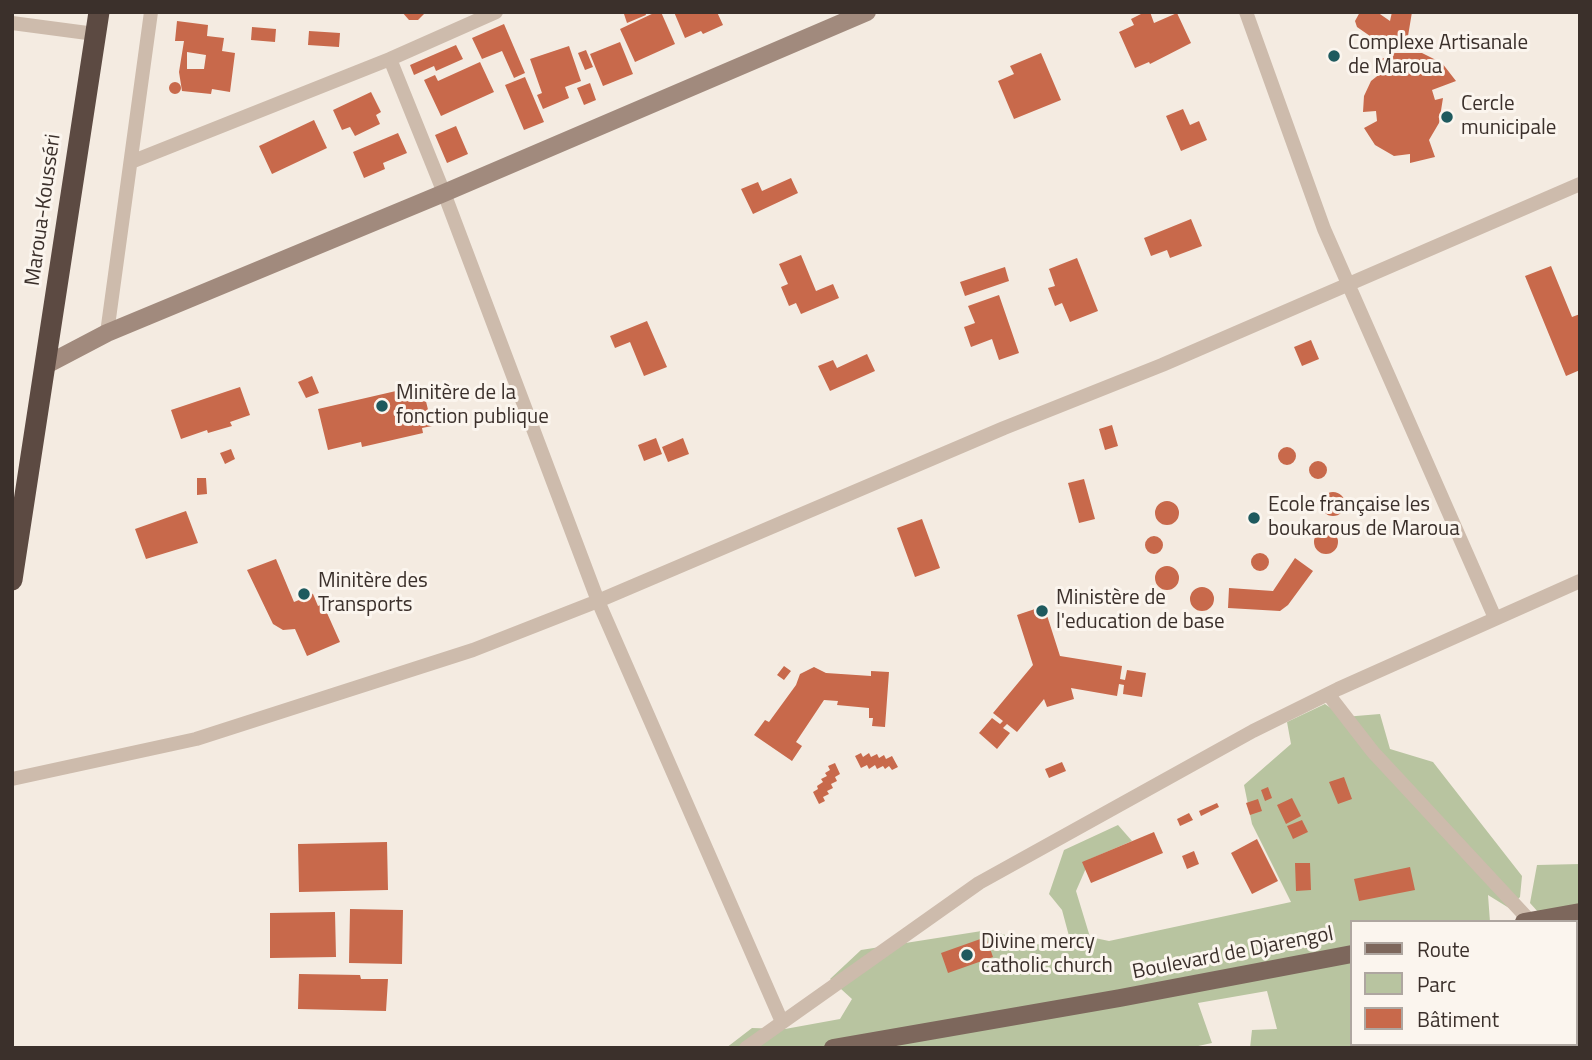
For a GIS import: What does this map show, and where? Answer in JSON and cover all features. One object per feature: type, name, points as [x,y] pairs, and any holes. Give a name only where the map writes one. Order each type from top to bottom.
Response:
[{"type":"highway","name":"Maroua-Kousséri","points":[[12,580],[99,12]]},
{"type":"main road","points":[[1535,920],[1580,912]]},
{"type":"main road","name":"Boulevard de Djarengol","points":[[833,1048],[1350,954]]},
{"type":"street","points":[[107,333],[150,12]]},
{"type":"street","points":[[131,162],[390,59],[496,12]]},
{"type":"street","points":[[46,365],[107,333],[444,193],[867,12]]},
{"type":"street","points":[[1246,12],[1324,229],[1495,618]]},
{"type":"street","points":[[12,23],[95,34]]},
{"type":"street","points":[[390,59],[444,193],[598,601],[782,1023]]},
{"type":"street","points":[[12,779],[196,739],[473,650],[598,601],[1004,428],[1163,365],[1580,184]]},
{"type":"street","points":[[746,1048],[979,883],[1253,731],[1328,694],[1580,581]]},
{"type":"street","points":[[1328,694],[1373,752],[1528,920]]},
{"type":"green space","points":[[1325,704],[1344,717],[1380,714],[1390,749],[1433,762],[1522,876],[1520,897],[1509,908],[1488,895],[1490,920],[1350,920],[1350,1046],[1406,1046],[1403,1048],[1250,1048],[1252,1030],[1277,1029],[1267,991],[1198,1003],[1212,1043],[1189,1048],[726,1048],[752,1028],[785,1029],[840,1019],[852,999],[830,979],[861,950],[988,930],[1048,947],[1069,936],[1062,910],[1049,894],[1064,850],[1118,825],[1132,841],[1090,859],[1076,891],[1090,937],[1109,941],[1291,902],[1252,824],[1244,785],[1291,744],[1287,722]]},
{"type":"green space","points":[[1580,864],[1580,1048],[1540,1046],[1578,1046],[1578,920],[1545,920],[1530,903],[1537,865]]},
{"type":"building","points":[[402,12],[426,12],[418,20],[409,20]]},
{"type":"building","points":[[645,12],[646,15],[627,23],[624,14]]},
{"type":"building","points":[[661,12],[675,44],[635,62],[620,29]]},
{"type":"building","points":[[674,12],[717,12],[723,25],[685,38]]},
{"type":"building","points":[[1150,12],[1154,23],[1177,13],[1191,43],[1150,64],[1149,62],[1135,68],[1119,32],[1134,25],[1131,19]]},
{"type":"building","points":[[1360,12],[1377,12],[1390,21],[1392,12],[1412,12],[1408,36],[1395,44],[1383,45],[1357,27],[1355,21]]},
{"type":"building","points":[[177,21],[208,25],[207,36],[224,38],[222,51],[235,53],[230,92],[212,89],[211,94],[182,91],[179,72],[184,41],[175,41]],"holes":[[[187,52],[206,55],[204,69],[187,69]]]},
{"type":"building","points":[[504,24],[525,73],[514,78],[502,51],[482,59],[472,38]]},
{"type":"building","points":[[252,27],[276,29],[275,42],[251,40]]},
{"type":"building","points":[[309,31],[340,33],[339,47],[308,45]]},
{"type":"building","points":[[620,42],[633,74],[603,86],[590,54]]},
{"type":"building","points":[[456,45],[463,59],[436,71],[434,66],[414,75],[410,65]]},
{"type":"building","points":[[569,46],[581,81],[565,87],[569,98],[543,109],[537,95],[542,93],[530,59]]},
{"type":"building","points":[[586,50],[593,67],[585,70],[578,53]]},
{"type":"building","points":[[1041,53],[1061,100],[1014,119],[998,81],[1014,74],[1010,66]]},
{"type":"building","points":[[1395,53],[1422,53],[1442,63],[1456,81],[1432,90],[1435,100],[1443,98],[1439,123],[1429,140],[1435,157],[1410,163],[1410,154],[1394,156],[1375,145],[1364,128],[1377,121],[1376,111],[1363,112],[1364,96],[1371,81],[1381,73],[1375,62]]},
{"type":"building","points":[[480,62],[494,92],[441,116],[424,80],[435,75],[438,81]]},
{"type":"building","points":[[525,77],[544,122],[524,130],[505,85]]},
{"type":"building","points":[[175,82],[181,88],[175,94],[169,88]]},
{"type":"building","points":[[590,83],[596,100],[584,105],[577,88]]},
{"type":"building","points":[[371,92],[381,112],[376,115],[380,124],[355,136],[350,127],[342,130],[333,110]]},
{"type":"building","points":[[1183,109],[1190,125],[1199,121],[1207,140],[1181,151],[1166,116]]},
{"type":"building","points":[[314,120],[327,148],[272,174],[259,146]]},
{"type":"building","points":[[456,126],[468,154],[447,163],[435,135]]},
{"type":"building","points":[[398,133],[407,153],[383,163],[385,169],[364,178],[353,152]]},
{"type":"building","points":[[791,178],[798,193],[753,214],[741,189],[758,182],[762,191]]},
{"type":"building","points":[[1191,219],[1202,246],[1170,258],[1167,250],[1151,256],[1144,238]]},
{"type":"building","points":[[801,255],[816,291],[833,284],[839,298],[801,314],[796,303],[789,306],[781,287],[788,284],[779,264]]},
{"type":"building","points":[[1077,258],[1098,311],[1070,322],[1062,303],[1055,306],[1048,288],[1055,286],[1049,269]]},
{"type":"building","points":[[1551,266],[1572,317],[1580,314],[1580,370],[1566,376],[1525,276]]},
{"type":"building","points":[[1005,267],[1009,281],[965,296],[960,282]]},
{"type":"building","points":[[999,295],[1019,353],[999,360],[992,339],[971,347],[964,327],[975,323],[968,306]]},
{"type":"building","points":[[647,321],[667,367],[644,376],[630,342],[615,348],[610,336]]},
{"type":"building","points":[[1311,340],[1319,359],[1302,366],[1294,347]]},
{"type":"building","points":[[867,354],[875,371],[830,391],[818,366],[833,360],[837,368]]},
{"type":"building","points":[[312,376],[319,393],[306,398],[298,382]]},
{"type":"building","points":[[422,385],[432,426],[422,428],[423,433],[362,447],[361,442],[328,450],[318,409]]},
{"type":"building","points":[[240,387],[250,415],[230,422],[232,426],[208,433],[207,430],[181,439],[171,410]]},
{"type":"building","points":[[1112,425],[1118,446],[1105,450],[1099,429]]},
{"type":"building","points":[[656,438],[662,454],[644,461],[638,445]]},
{"type":"building","points":[[683,438],[689,454],[668,462],[662,447]]},
{"type":"building","points":[[1287,447],[1293,450],[1296,456],[1293,462],[1287,465],[1281,462],[1278,456],[1281,450]]},
{"type":"building","points":[[231,449],[235,459],[225,464],[220,453]]},
{"type":"building","points":[[1318,461],[1324,464],[1327,470],[1324,476],[1318,479],[1312,476],[1309,470],[1312,464]]},
{"type":"building","points":[[197,478],[206,478],[207,494],[197,495]]},
{"type":"building","points":[[1084,479],[1095,519],[1079,523],[1068,483]]},
{"type":"building","points":[[1333,492],[1342,495],[1345,504],[1342,513],[1333,516],[1324,513],[1321,504],[1324,495]]},
{"type":"building","points":[[1167,501],[1176,504],[1179,513],[1176,522],[1167,525],[1158,522],[1155,513],[1158,504]]},
{"type":"building","points":[[186,511],[198,543],[146,559],[135,529]]},
{"type":"building","points":[[922,519],[940,568],[915,577],[897,528]]},
{"type":"building","points":[[1326,530],[1335,533],[1338,542],[1335,551],[1326,554],[1317,551],[1314,542],[1317,533]]},
{"type":"building","points":[[1154,536],[1160,539],[1163,545],[1160,551],[1154,554],[1148,551],[1145,545],[1148,539]]},
{"type":"building","points":[[1260,553],[1266,556],[1269,562],[1266,568],[1260,571],[1254,568],[1251,562],[1254,556]]},
{"type":"building","points":[[1295,558],[1313,571],[1288,605],[1280,611],[1228,608],[1229,588],[1273,591]]},
{"type":"building","points":[[276,559],[294,602],[304,598],[303,593],[306,591],[313,594],[318,606],[323,604],[340,642],[307,656],[295,629],[283,630],[273,624],[247,570]]},
{"type":"building","points":[[1167,566],[1176,569],[1179,578],[1176,587],[1167,590],[1158,587],[1155,578],[1158,569]]},
{"type":"building","points":[[1202,587],[1211,590],[1214,599],[1211,608],[1202,611],[1193,608],[1190,599],[1193,590]]},
{"type":"building","points":[[1044,606],[1060,656],[1122,666],[1120,679],[1125,680],[1127,670],[1146,673],[1142,697],[1123,694],[1124,685],[1119,684],[1117,696],[1071,688],[1074,699],[1047,707],[1044,699],[1017,732],[1007,724],[1003,728],[1010,733],[997,749],[979,733],[992,718],[1000,724],[1003,721],[993,713],[1033,665],[1017,615]]},
{"type":"building","points":[[784,666],[791,671],[784,680],[777,675]]},
{"type":"building","points":[[814,667],[826,673],[871,676],[871,671],[889,672],[885,727],[872,726],[873,718],[869,718],[869,708],[837,705],[838,701],[824,700],[796,742],[802,746],[792,761],[754,735],[765,720],[769,722],[796,685],[800,674]]},
{"type":"building","points":[[861,753],[863,757],[869,753],[871,757],[877,754],[879,758],[884,755],[886,759],[892,756],[898,767],[892,770],[889,766],[885,769],[883,766],[877,769],[875,765],[869,769],[867,765],[861,768],[855,756]]},
{"type":"building","points":[[1062,762],[1066,771],[1049,778],[1045,769]]},
{"type":"building","points":[[835,763],[840,774],[835,777],[837,781],[831,784],[833,788],[827,791],[829,794],[823,797],[825,801],[819,804],[813,792],[823,782],[821,779],[827,776],[825,773],[830,770],[828,766]]},
{"type":"building","points":[[1344,777],[1352,799],[1338,804],[1329,782]]},
{"type":"building","points":[[1268,787],[1272,798],[1265,801],[1261,790]]},
{"type":"building","points":[[1292,798],[1301,816],[1286,824],[1277,805]]},
{"type":"building","points":[[1258,799],[1262,811],[1250,815],[1246,803]]},
{"type":"building","points":[[1217,803],[1219,807],[1201,816],[1199,811]]},
{"type":"building","points":[[1189,813],[1193,820],[1180,826],[1177,819]]},
{"type":"building","points":[[1302,820],[1308,832],[1293,839],[1287,826]]},
{"type":"building","points":[[1154,832],[1163,853],[1091,883],[1082,862]]},
{"type":"building","points":[[1257,839],[1278,881],[1252,894],[1231,853]]},
{"type":"building","points":[[387,842],[388,890],[299,892],[298,844]]},
{"type":"building","points":[[1194,851],[1199,864],[1187,869],[1182,856]]},
{"type":"building","points":[[1295,863],[1310,863],[1311,890],[1296,891]]},
{"type":"building","points":[[1410,867],[1415,890],[1359,901],[1354,879]]},
{"type":"building","points":[[350,909],[403,910],[402,964],[349,963]]},
{"type":"building","points":[[335,912],[336,957],[270,958],[270,913]]},
{"type":"building","name":"Divine mercy catholic church","points":[[986,937],[993,957],[948,973],[941,953]]},
{"type":"building","points":[[299,974],[360,975],[361,979],[388,979],[386,1011],[298,1009]]},
{"type":"building","points":[[1462,1046],[1463,1048],[1432,1048]]},
{"type":"building","points":[[1480,1046],[1522,1048],[1481,1048]]},
{"type":"place","name":"Complexe Artisanale de Maroua","points":[[1334,56]]},
{"type":"place","name":"Cercle municipale","points":[[1447,117]]},
{"type":"place","name":"Minitère de la fonction publique","points":[[382,406]]},
{"type":"place","name":"Ecole française les boukarous de Maroua","points":[[1254,518]]},
{"type":"place","name":"Minitère des Transports","points":[[304,594]]},
{"type":"place","name":"Ministère de l'education de base","points":[[1042,611]]},
{"type":"place","name":"Divine mercy catholic church","points":[[967,955]]}]
